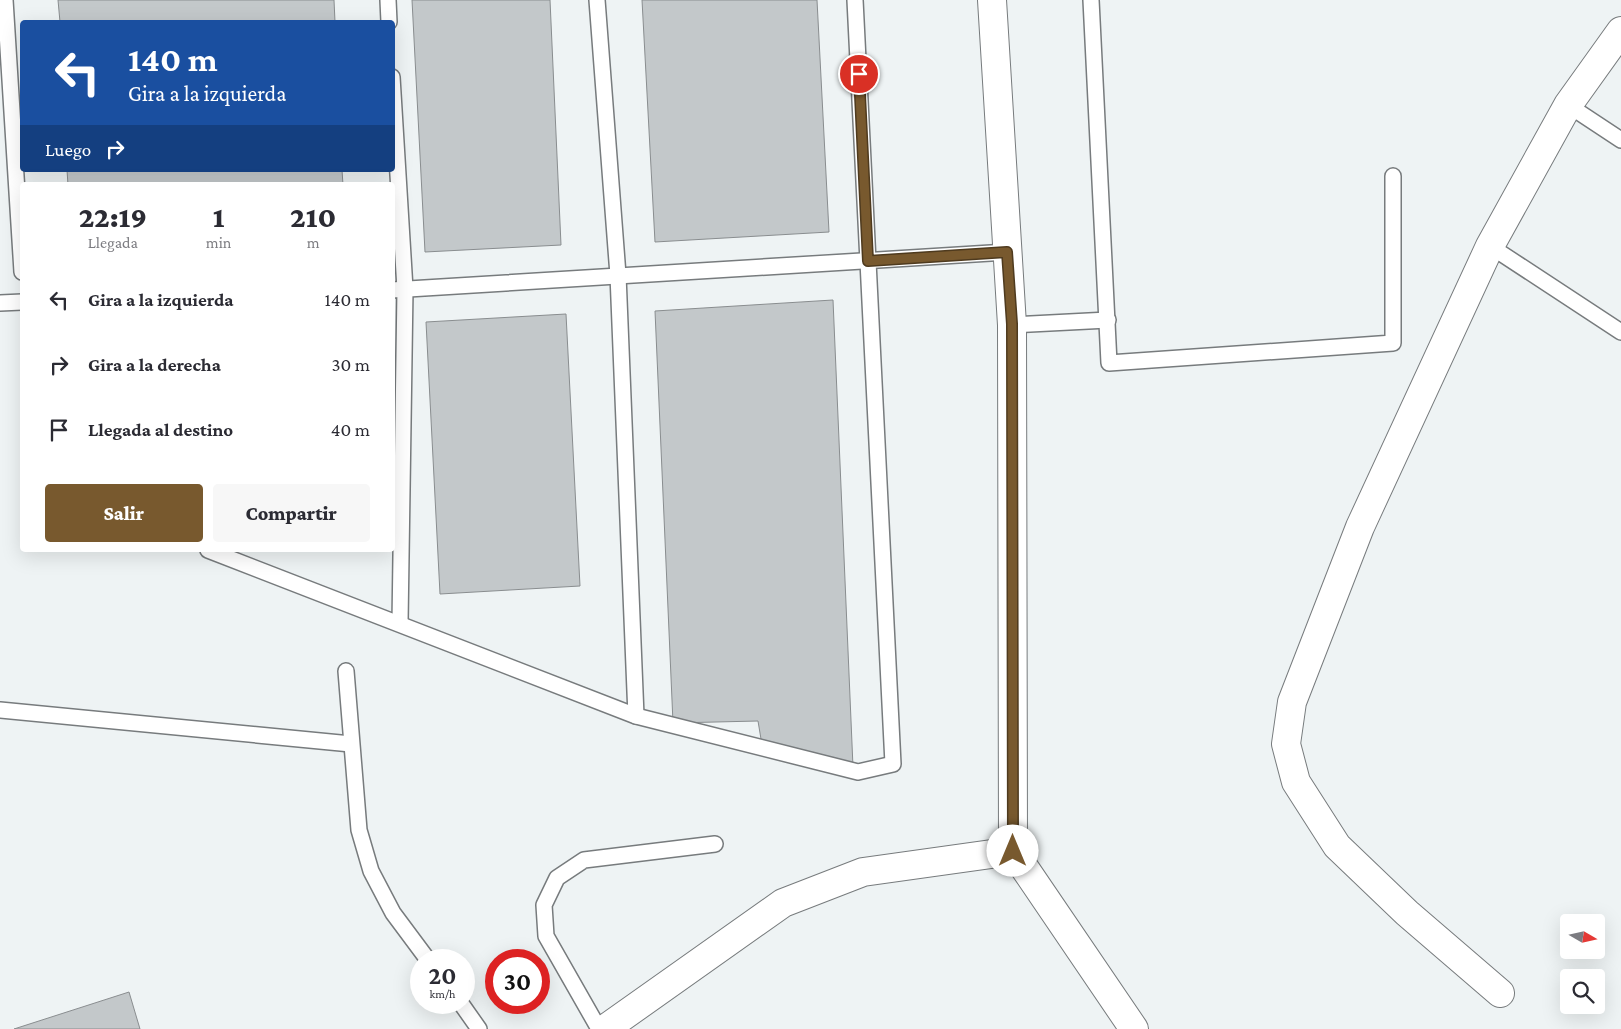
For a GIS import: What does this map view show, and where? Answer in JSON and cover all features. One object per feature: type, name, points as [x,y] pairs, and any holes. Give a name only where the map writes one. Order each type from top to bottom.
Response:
[{"type":"street","points":[[992,0],[1012,324],[1013,851],[1134,1029]]},
{"type":"street","points":[[1500,993],[1407,914],[1337,846],[1296,782],[1286,744],[1292,702],[1360,527],[1490,246],[1568,105],[1621,31]]},
{"type":"street","points":[[605,1029],[783,903],[863,872],[1013,851]]},
{"type":"lane","points":[[5,0],[20,240]]},
{"type":"lane","points":[[388,0],[389,20]]},
{"type":"lane","points":[[597,0],[618,275],[636,716]]},
{"type":"lane","points":[[213,552],[636,716],[858,772],[894,764],[855,0]]},
{"type":"lane","points":[[1091,0],[1109,363],[1392,343],[1393,176]]},
{"type":"lane","points":[[1568,105],[1621,140]]},
{"type":"lane","points":[[395,168],[399,289],[400,624]]},
{"type":"lane","points":[[1490,246],[1621,332]]},
{"type":"lane","points":[[399,289],[1007,252]]},
{"type":"lane","points":[[0,303],[20,302]]},
{"type":"lane","points":[[1012,324],[1108,320]]},
{"type":"lane","points":[[346,671],[359,830],[371,871],[393,913],[420,949]]},
{"type":"lane","points":[[0,710],[351,744]]},
{"type":"lane","points":[[599,1029],[546,936],[544,905],[557,878],[584,860],[715,844]]},
{"type":"lane","points":[[469,1014],[480,1029]]},
{"type":"building","points":[[58,0],[334,0],[335,20],[60,20]]},
{"type":"building","points":[[412,0],[550,0],[561,245],[425,252]]},
{"type":"building","points":[[642,0],[817,0],[829,232],[655,242]]},
{"type":"building","points":[[67,172],[342,172],[343,182],[68,182]]},
{"type":"building","points":[[833,300],[853,767],[762,745],[758,721],[673,723],[655,311]]},
{"type":"building","points":[[566,314],[580,586],[440,594],[426,322]]},
{"type":"building","points":[[129,992],[140,1029],[14,1029]]},
{"type":"route","points":[[859,74],[868,261],[1007,252],[1012,324],[1013,851]]}]
